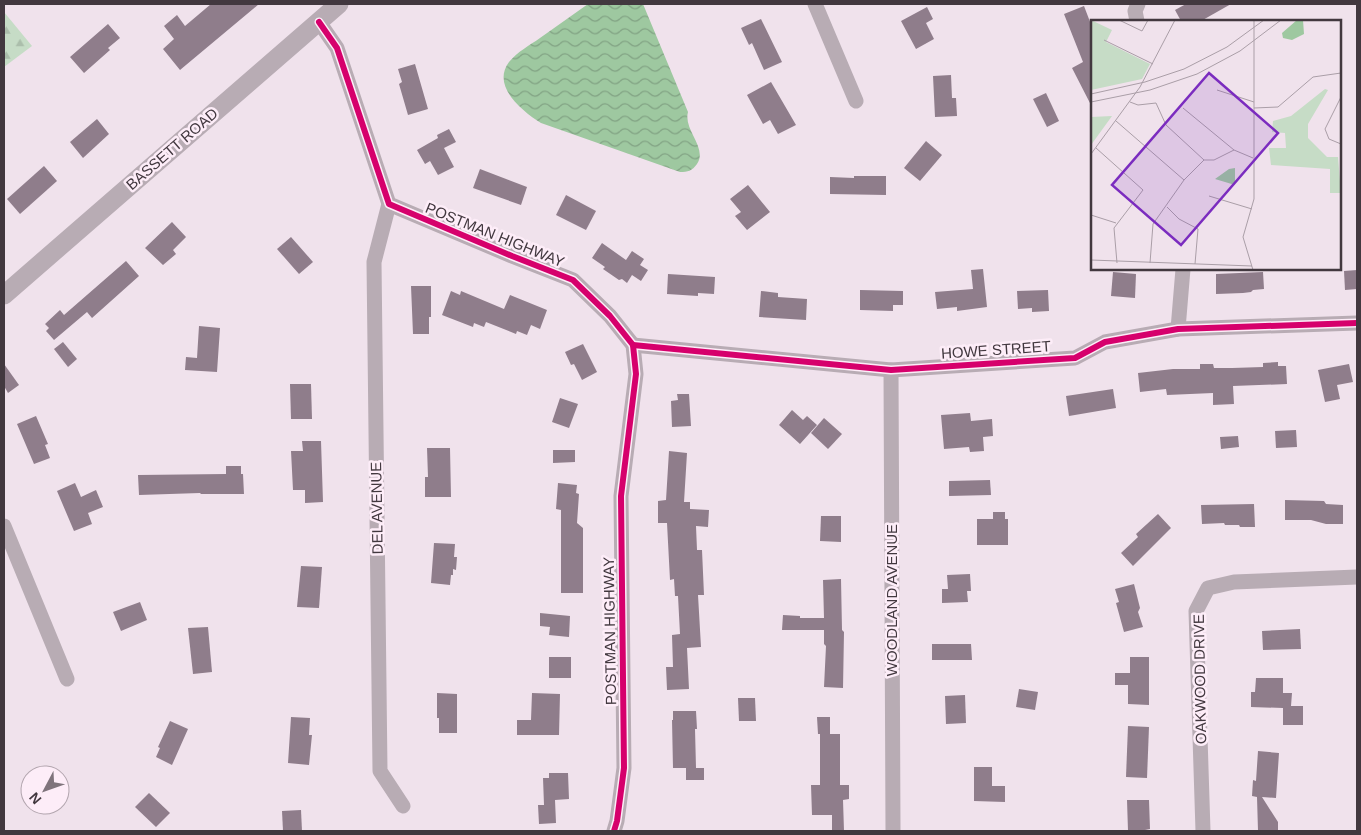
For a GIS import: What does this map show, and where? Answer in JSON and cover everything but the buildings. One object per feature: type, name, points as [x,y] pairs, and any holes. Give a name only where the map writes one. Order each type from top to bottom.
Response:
[{"type":"street","name":"BASSETT ROAD","points":[[4,295],[339,4]]},
{"type":"street","points":[[815,4],[856,101]]},
{"type":"street","points":[[1137,20],[1135,11],[1138,4]]},
{"type":"street","points":[[319,22],[337,48],[389,204]]},
{"type":"street","name":"POSTMAN HIGHWAY","points":[[389,204],[573,280],[610,316],[633,345],[636,374],[621,496],[624,768],[614,831]]},
{"type":"street","name":"DEL AVENUE","points":[[389,204],[374,262],[380,771],[403,806]]},
{"type":"street","points":[[1178,329],[1183,270]]},
{"type":"street","name":"HOWE STREET","points":[[633,345],[891,370],[1075,358],[1105,342],[1178,329],[1357,323]]},
{"type":"street","name":"WOODLAND AVENUE","points":[[891,370],[893,831]]},
{"type":"street","points":[[4,526],[67,679]]},
{"type":"street","name":"OAKWOOD DRIVE","points":[[1203,831],[1196,611],[1208,588],[1234,582],[1357,577]]},
{"type":"green space","points":[[4,12],[32,46],[4,67]]},
{"type":"water","points":[[588,4],[643,4],[688,112],[687,119],[698,145],[700,158],[692,170],[680,172],[541,123],[525,112],[511,97],[506,89],[504,71],[512,58]]},
{"type":"cycle path","points":[[319,22],[337,48],[389,204],[573,280],[610,316],[633,345],[636,374],[621,496],[624,768],[614,831]]},
{"type":"cycle path","points":[[633,345],[891,370],[1075,358],[1105,342],[1178,329],[1357,323]]}]
